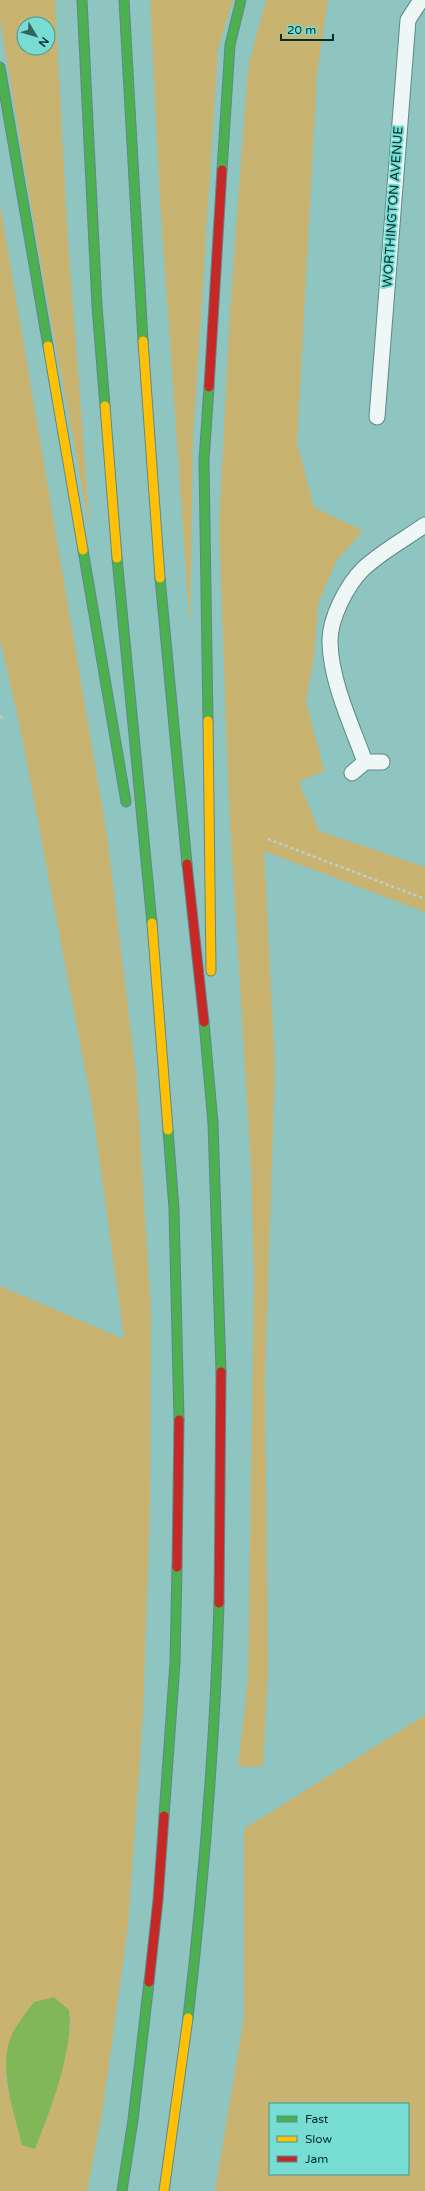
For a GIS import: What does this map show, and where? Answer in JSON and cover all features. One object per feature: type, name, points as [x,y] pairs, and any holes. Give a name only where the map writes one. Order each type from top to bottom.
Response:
[{"type":"highway","points":[[82,0],[97,306],[113,520],[159,998],[175,1233],[179,1437],[175,1663],[158,1900],[133,2120],[122,2191]]},
{"type":"highway","points":[[124,0],[139,297],[154,522],[171,707],[213,1115]]},
{"type":"highway","points":[[211,979],[204,460],[230,45],[241,0]]},
{"type":"highway","points":[[0,67],[127,811]]},
{"type":"highway","points":[[136,865],[159,998]]},
{"type":"highway","points":[[164,2191],[175,2124],[201,1893],[217,1671],[223,1431],[213,1115],[211,995]]},
{"type":"street","name":"WORTHINGTON AVENUE","points":[[377,417],[408,20],[421,0]]},
{"type":"street","points":[[365,762],[337,683],[330,642],[335,615],[346,592],[363,569],[425,525]]},
{"type":"street","points":[[352,773],[365,762],[382,762]]},
{"type":"path","points":[[0,717],[6,719]]},
{"type":"path","points":[[268,839],[425,899]]},
{"type":"shaded area","points":[[0,0],[55,0],[56,16],[16,16],[16,56],[56,56],[56,19],[67,226],[90,530],[43,277],[0,20]]},
{"type":"shaded area","points":[[150,0],[233,0],[218,48],[193,438],[190,629],[160,200]]},
{"type":"shaded area","points":[[266,0],[328,0],[317,75],[297,443],[314,507],[363,531],[336,561],[318,604],[314,657],[306,701],[324,771],[299,782],[319,831],[425,867],[425,912],[264,851],[275,1067],[265,1378],[268,1671],[263,1766],[238,1767],[248,1677],[254,1279],[251,1167],[229,806],[219,526],[230,311],[248,67]]},
{"type":"shaded area","points":[[0,204],[107,836],[136,1074],[151,1312],[150,1509],[143,1715],[128,1927],[102,2114],[87,2191],[0,2191],[0,1286],[124,1339],[92,1106],[20,727],[0,639]],"holes":[[[71,2023],[67,2049],[47,2120],[23,2145],[5,2077]]]},
{"type":"shaded area","points":[[425,1715],[425,2191],[215,2191],[244,2017],[244,1829]]},
{"type":"shaded area","points":[[54,1997],[69,2010],[70,2026],[68,2043],[60,2080],[35,2149],[22,2145],[9,2094],[6,2067],[7,2055],[9,2042],[14,2031],[34,2002]]},
{"type":"traffic: fast","points":[[82,0],[97,306],[105,406]]},
{"type":"traffic: fast","points":[[124,0],[143,341]]},
{"type":"traffic: fast","points":[[222,170],[230,45],[241,0]]},
{"type":"traffic: fast","points":[[0,67],[48,346]]},
{"type":"traffic: fast","points":[[208,721],[204,460],[209,387]]},
{"type":"traffic: fast","points":[[83,550],[126,802]]},
{"type":"traffic: fast","points":[[117,558],[152,923]]},
{"type":"traffic: fast","points":[[160,578],[187,864]]},
{"type":"traffic: fast","points":[[204,1022],[213,1123],[221,1372]]},
{"type":"traffic: fast","points":[[168,1130],[174,1209],[179,1420]]},
{"type":"traffic: fast","points":[[164,1816],[175,1663],[177,1567]]},
{"type":"traffic: fast","points":[[188,2018],[208,1811],[215,1707],[219,1603]]},
{"type":"traffic: fast","points":[[122,2191],[133,2120],[149,1982]]},
{"type":"traffic: slow","points":[[143,341],[160,578]]},
{"type":"traffic: slow","points":[[48,346],[83,550]]},
{"type":"traffic: slow","points":[[105,406],[117,558]]},
{"type":"traffic: slow","points":[[208,721],[211,971]]},
{"type":"traffic: slow","points":[[152,923],[168,1130]]},
{"type":"traffic: slow","points":[[164,2191],[188,2018]]},
{"type":"traffic: jam","points":[[209,387],[222,170]]},
{"type":"traffic: jam","points":[[187,864],[204,1022]]},
{"type":"traffic: jam","points":[[219,1603],[221,1372]]},
{"type":"traffic: jam","points":[[177,1567],[179,1420]]},
{"type":"traffic: jam","points":[[149,1982],[158,1900],[164,1816]]}]
